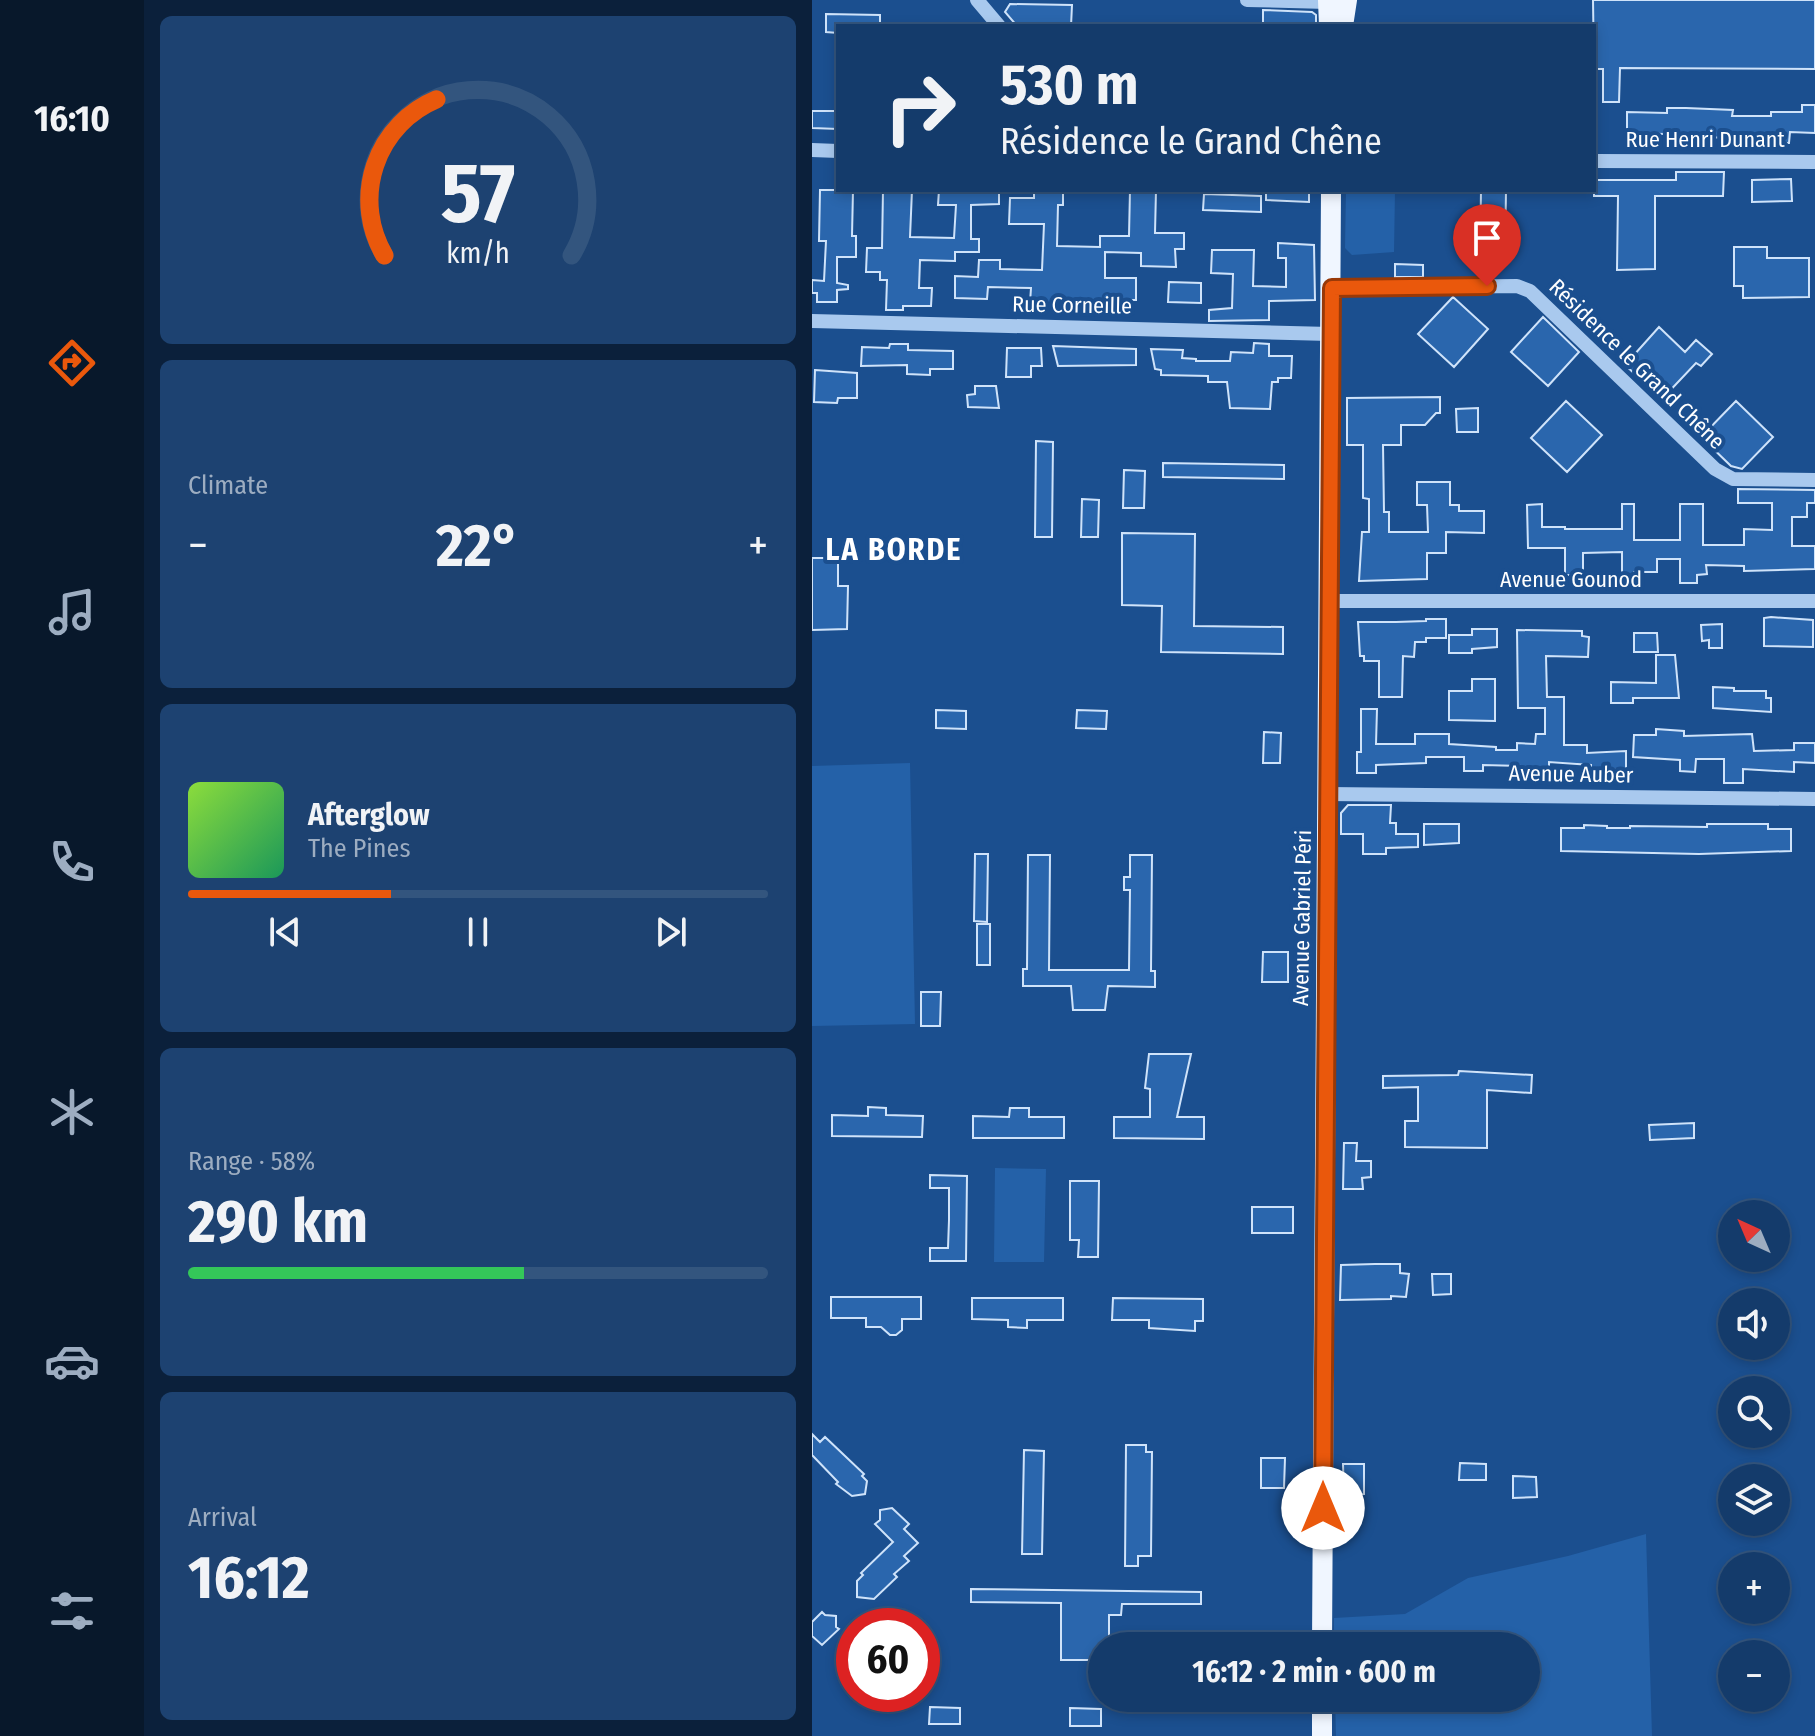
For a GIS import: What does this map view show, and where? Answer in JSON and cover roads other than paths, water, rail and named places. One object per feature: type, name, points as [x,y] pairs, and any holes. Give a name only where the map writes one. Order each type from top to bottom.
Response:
[{"type":"main road","points":[[1329,24],[1334,1]]},
{"type":"main road","points":[[1334,1],[1342,24]]},
{"type":"main road","name":"Avenue Gabriel Péri","points":[[1322,1632],[1331,192]]},
{"type":"main road","points":[[1322,1712],[1322,1736]]},
{"type":"street","points":[[977,0],[997,24]]},
{"type":"street","points":[[1247,0],[1334,1]]},
{"type":"street","points":[[812,150],[836,151]]},
{"type":"street","name":"Rue Henri Dunant","points":[[1596,161],[1815,162]]},
{"type":"street","name":"Résidence le Grand Chêne","points":[[1332,288],[1517,286],[1530,291],[1715,469],[1733,479],[1815,480]]},
{"type":"street","name":"Rue Corneille","points":[[812,321],[1330,334]]},
{"type":"street","name":"Avenue Gounod","points":[[1328,601],[1815,601]]},
{"type":"street","name":"Avenue Auber","points":[[1327,794],[1815,799]]},
{"type":"district","name":"LA BORDE","points":[[894,550]]}]
